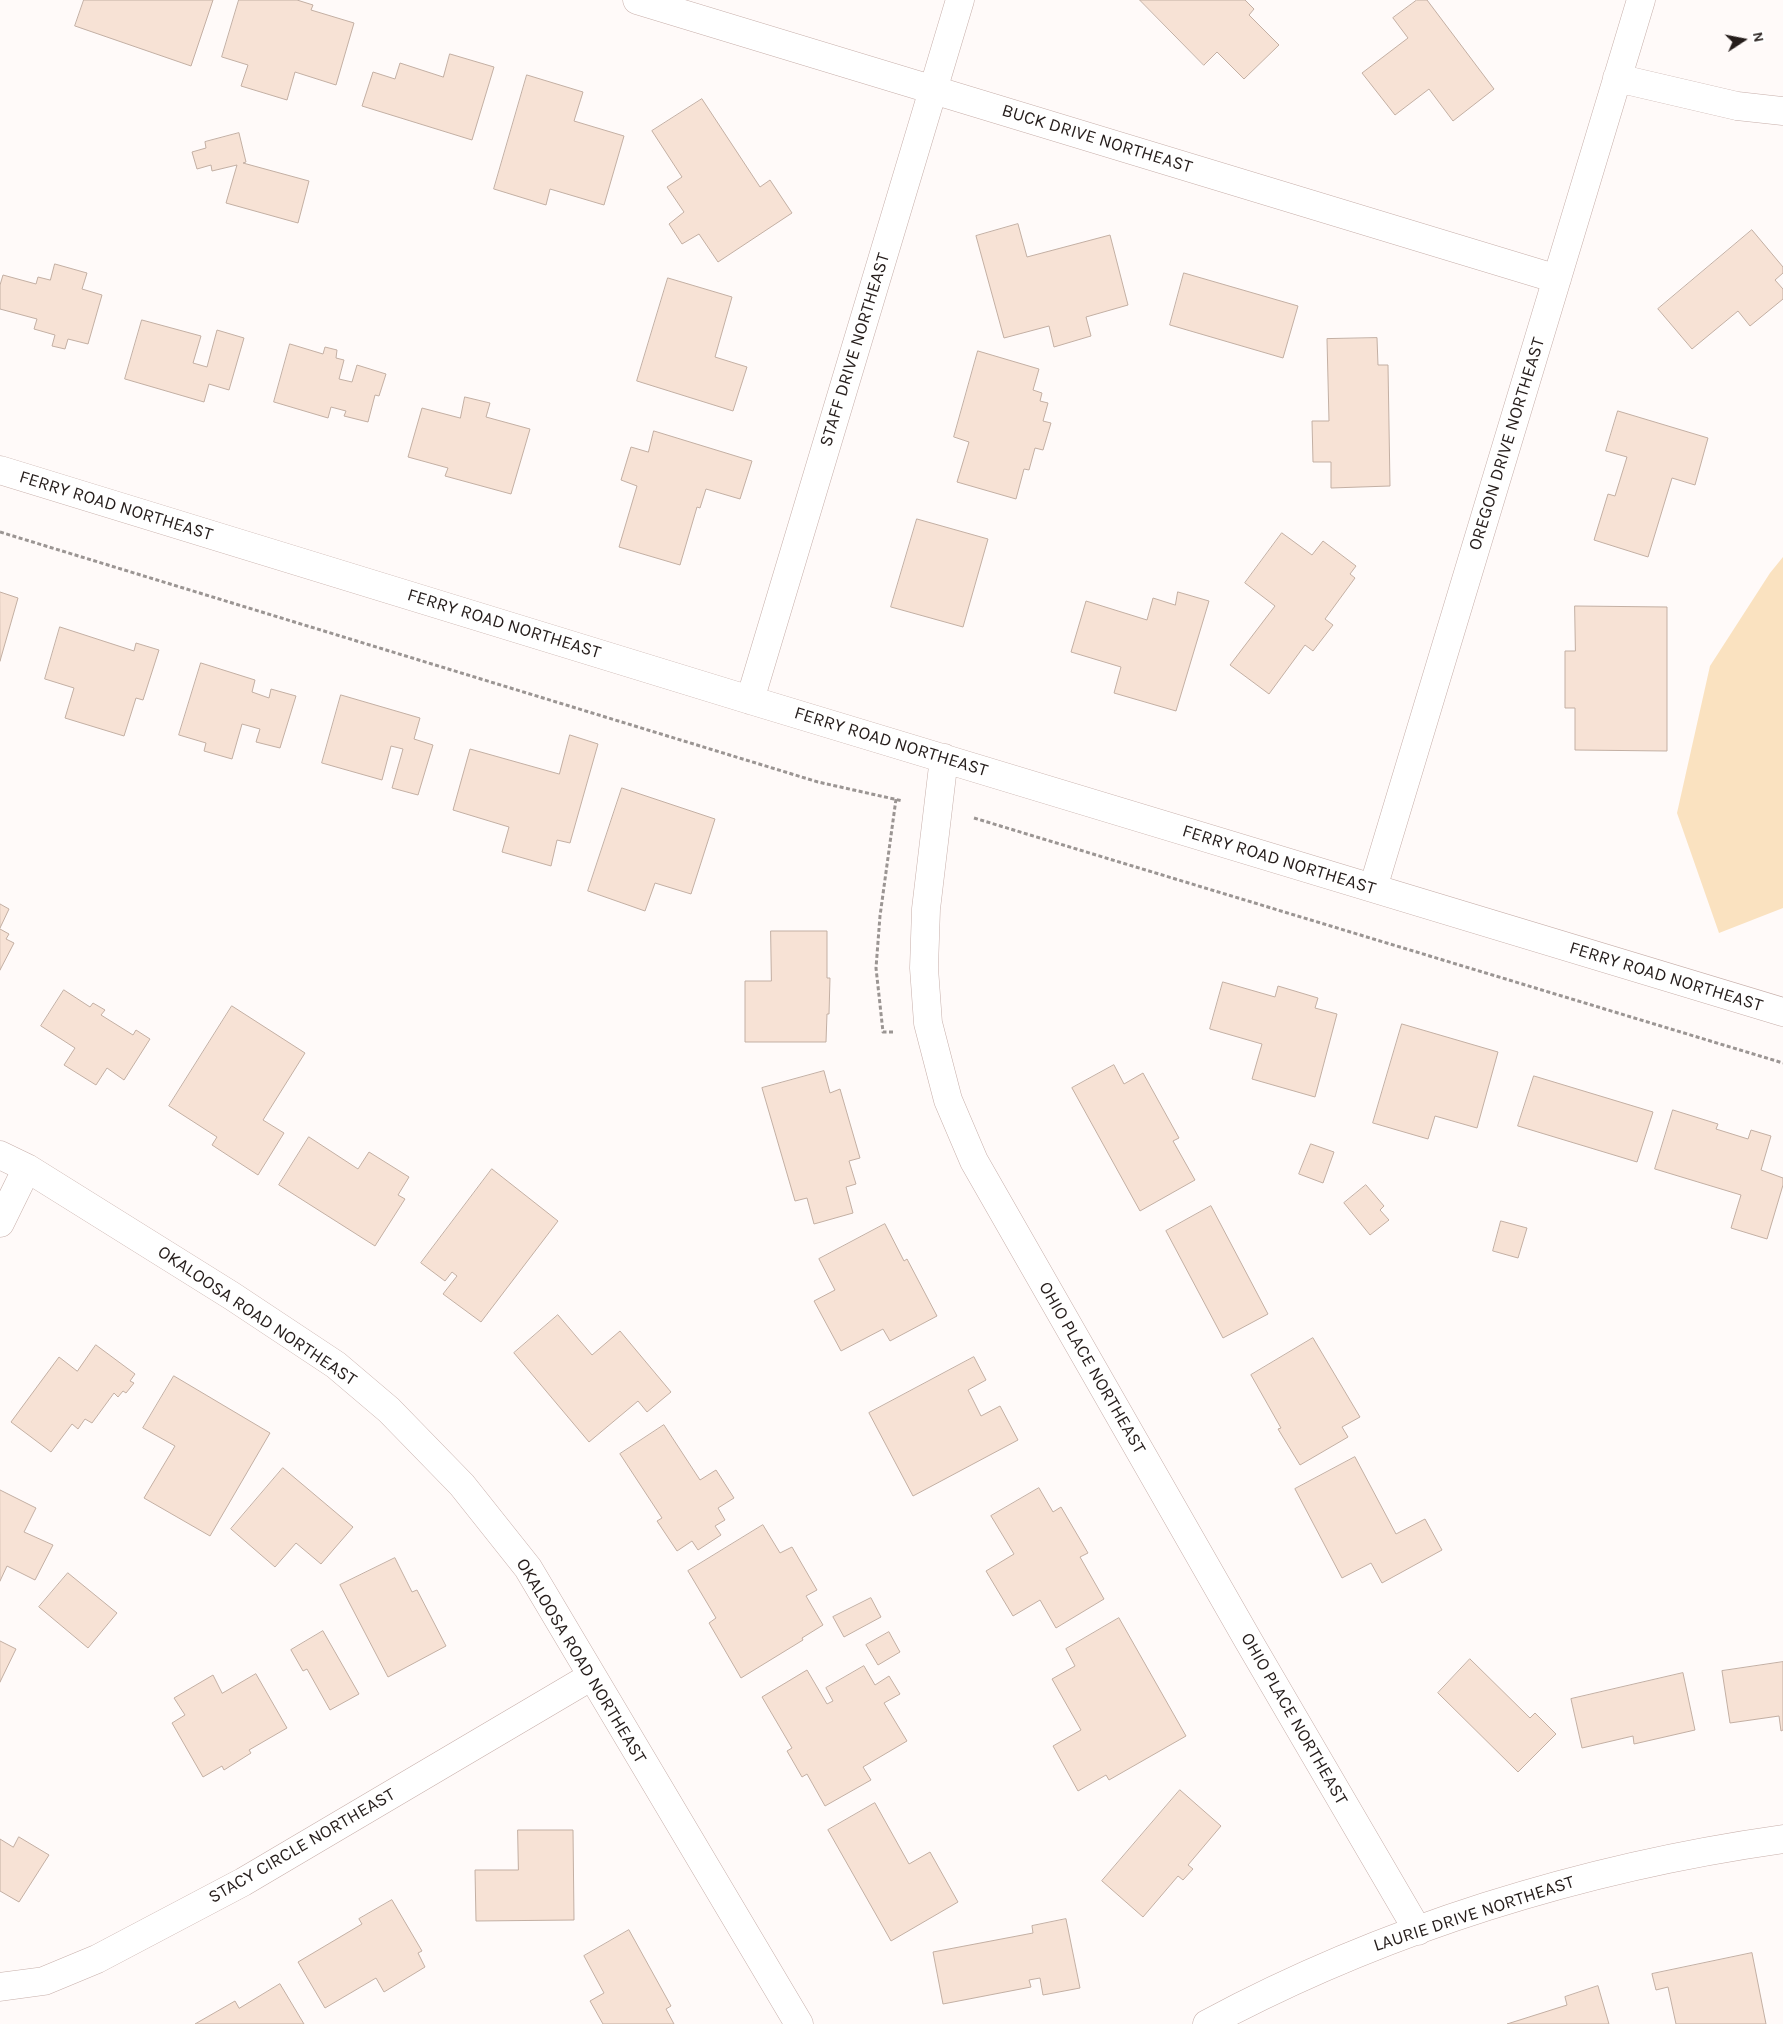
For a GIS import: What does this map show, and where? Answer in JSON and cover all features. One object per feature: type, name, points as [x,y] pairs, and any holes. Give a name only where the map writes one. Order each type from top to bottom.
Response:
[{"type":"street","name":"BUCK DRIVE NORTHEAST","points":[[637,0],[1557,278]]},
{"type":"street","name":"STAFF DRIVE NORTHEAST","points":[[750,700],[960,0]]},
{"type":"street","name":"OREGON DRIVE NORTHEAST","points":[[1374,888],[1640,0]]},
{"type":"street","points":[[1617,78],[1737,106],[1783,111]]},
{"type":"street","name":"FERRY ROAD NORTHEAST","points":[[0,470],[750,700],[1783,1012]]},
{"type":"street","name":"OHIO PLACE NORTHEAST","points":[[944,758],[926,910],[924,968],[928,1023],[948,1100],[974,1161],[1243,1631],[1418,1931]]},
{"type":"street","name":"OKALOOSA ROAD NORTHEAST","points":[[0,1154],[27,1168],[232,1296],[336,1365],[390,1410],[462,1485],[528,1568],[799,2024]]},
{"type":"street","points":[[0,1223],[27,1168]]},
{"type":"street","name":"STACY CIRCLE NORTHEAST","points":[[0,1987],[44,1981],[97,1959],[243,1882],[592,1676]]},
{"type":"street","name":"LAURIE DRIVE NORTHEAST","points":[[1207,2024],[1240,2006],[1372,1946],[1547,1887],[1721,1848],[1783,1839]]},
{"type":"path","points":[[0,532],[818,782],[938,808],[1783,1063]]},
{"type":"shaded area","points":[[1783,557],[1783,908],[1719,933],[1677,813],[1710,666],[1770,573]]},
{"type":"building","points":[[84,0],[213,0],[191,66],[75,26]]},
{"type":"building","points":[[239,0],[297,0],[313,5],[311,10],[354,23],[336,85],[295,72],[287,100],[241,86],[248,65],[222,57]]},
{"type":"building","points":[[1140,0],[1245,0],[1254,9],[1249,15],[1279,45],[1244,79],[1217,52],[1204,65]]},
{"type":"building","points":[[1417,0],[1427,0],[1494,89],[1453,121],[1429,89],[1395,115],[1362,73],[1408,38],[1393,18]]},
{"type":"building","points":[[450,54],[494,67],[472,140],[362,106],[373,72],[395,79],[400,63],[443,77]]},
{"type":"building","points":[[527,75],[583,92],[574,121],[624,136],[604,205],[550,189],[546,205],[494,189]]},
{"type":"building","points":[[702,99],[760,187],[770,180],[792,213],[718,262],[699,234],[682,244],[669,224],[684,212],[667,187],[682,177],[652,131]]},
{"type":"building","points":[[239,133],[246,162],[243,163],[309,181],[298,223],[226,203],[237,165],[212,171],[211,165],[197,169],[192,152],[206,148],[205,142]]},
{"type":"building","points":[[1018,224],[1027,257],[1110,235],[1128,305],[1086,317],[1091,336],[1054,347],[1049,326],[1004,338],[976,236]]},
{"type":"building","points":[[1752,230],[1783,267],[1783,273],[1775,280],[1783,289],[1783,299],[1750,326],[1738,311],[1692,349],[1658,309]]},
{"type":"building","points":[[55,264],[87,273],[82,289],[102,295],[88,344],[68,339],[65,349],[52,346],[55,335],[34,329],[37,319],[0,309],[0,285],[3,275],[36,284],[38,277],[50,280]]},
{"type":"building","points":[[1184,273],[1298,306],[1283,358],[1170,325]]},
{"type":"building","points":[[668,278],[732,297],[715,357],[747,367],[733,411],[637,381]]},
{"type":"building","points":[[142,320],[201,336],[193,363],[207,367],[217,330],[244,338],[229,390],[209,384],[204,402],[125,379]]},
{"type":"building","points":[[1377,338],[1378,365],[1388,365],[1390,486],[1331,488],[1331,462],[1313,462],[1312,421],[1329,421],[1327,339]]},
{"type":"building","points":[[290,344],[323,354],[325,347],[337,350],[336,358],[344,360],[339,379],[352,382],[357,365],[386,374],[379,396],[375,395],[368,422],[344,416],[346,411],[331,407],[328,418],[274,402]]},
{"type":"building","points":[[978,351],[1039,369],[1033,390],[1042,393],[1040,401],[1048,403],[1043,421],[1051,423],[1043,450],[1035,448],[1029,470],[1024,469],[1016,499],[957,482],[969,442],[954,437]]},
{"type":"building","points":[[465,397],[490,403],[486,417],[530,429],[511,494],[445,476],[448,468],[408,457],[422,408],[460,418]]},
{"type":"building","points":[[1618,411],[1708,438],[1695,485],[1672,478],[1648,557],[1594,540],[1608,494],[1615,496],[1627,457],[1606,451]]},
{"type":"building","points":[[654,431],[752,461],[740,499],[706,489],[700,508],[697,507],[680,565],[619,547],[637,486],[621,480],[631,447],[648,452]]},
{"type":"building","points":[[917,519],[988,539],[963,627],[891,607]]},
{"type":"building","points":[[1282,533],[1312,555],[1323,541],[1356,566],[1350,574],[1355,578],[1325,619],[1333,625],[1313,651],[1305,645],[1269,694],[1230,665],[1275,606],[1245,583]]},
{"type":"building","points":[[0,592],[18,598],[0,661]]},
{"type":"building","points":[[1178,592],[1209,601],[1176,711],[1114,693],[1121,667],[1071,652],[1086,601],[1147,620],[1153,598],[1175,605]]},
{"type":"building","points":[[1575,606],[1667,607],[1667,751],[1575,750],[1575,708],[1565,708],[1565,651],[1575,651]]},
{"type":"building","points":[[60,627],[134,651],[136,643],[159,650],[143,700],[136,698],[124,736],[65,718],[74,688],[45,679]]},
{"type":"building","points":[[201,663],[255,680],[252,692],[269,698],[271,689],[296,696],[280,748],[256,742],[260,729],[242,724],[232,759],[204,751],[206,743],[179,735]]},
{"type":"building","points":[[341,695],[420,718],[414,739],[433,745],[418,795],[392,788],[403,749],[391,746],[382,780],[322,763]]},
{"type":"building","points":[[570,735],[598,744],[570,843],[557,840],[551,866],[502,852],[509,827],[453,810],[470,749],[559,774]]},
{"type":"building","points":[[622,788],[715,819],[691,894],[655,883],[645,911],[588,891]]},
{"type":"building","points":[[0,904],[9,909],[0,928]]},
{"type":"building","points":[[0,929],[9,934],[6,939],[14,943],[0,970]]},
{"type":"building","points":[[771,931],[827,931],[827,978],[830,978],[826,1042],[745,1042],[745,981],[771,981]]},
{"type":"building","points":[[1223,982],[1275,997],[1278,986],[1318,998],[1315,1008],[1337,1014],[1315,1097],[1252,1079],[1262,1044],[1210,1029]]},
{"type":"building","points":[[64,990],[90,1007],[93,1003],[105,1010],[101,1015],[133,1035],[136,1030],[150,1039],[124,1080],[107,1068],[96,1085],[64,1065],[75,1048],[41,1026]]},
{"type":"building","points":[[232,1006],[305,1053],[263,1120],[284,1133],[258,1175],[212,1145],[217,1137],[169,1106]]},
{"type":"building","points":[[1402,1024],[1498,1052],[1477,1128],[1435,1116],[1428,1139],[1373,1123]]},
{"type":"building","points":[[1114,1065],[1124,1084],[1143,1073],[1179,1138],[1173,1141],[1195,1180],[1140,1211],[1072,1088]]},
{"type":"building","points":[[824,1071],[830,1093],[840,1089],[860,1158],[849,1161],[856,1184],[846,1187],[853,1213],[814,1224],[807,1198],[795,1201],[762,1088]]},
{"type":"building","points":[[1534,1076],[1653,1112],[1637,1162],[1518,1126]]},
{"type":"building","points":[[1673,1110],[1718,1124],[1716,1129],[1748,1139],[1751,1130],[1771,1136],[1761,1170],[1783,1178],[1783,1185],[1767,1239],[1731,1228],[1741,1195],[1655,1169]]},
{"type":"building","points":[[309,1137],[358,1169],[369,1152],[409,1177],[398,1195],[405,1199],[375,1246],[279,1185]]},
{"type":"building","points":[[1311,1144],[1334,1152],[1323,1183],[1299,1174]]},
{"type":"building","points":[[492,1169],[558,1221],[481,1322],[443,1294],[457,1276],[452,1272],[445,1281],[421,1263]]},
{"type":"building","points":[[1366,1185],[1384,1206],[1380,1210],[1389,1220],[1370,1235],[1344,1203]]},
{"type":"building","points":[[1211,1206],[1268,1314],[1223,1338],[1166,1231]]},
{"type":"building","points":[[1501,1221],[1527,1228],[1518,1258],[1493,1251]]},
{"type":"building","points":[[885,1224],[904,1261],[907,1259],[937,1316],[890,1341],[883,1329],[841,1351],[814,1301],[835,1290],[819,1259]]},
{"type":"building","points":[[558,1315],[592,1355],[620,1331],[671,1392],[647,1412],[638,1401],[589,1442],[514,1353]]},
{"type":"building","points":[[1313,1338],[1360,1417],[1342,1427],[1348,1437],[1300,1465],[1278,1429],[1281,1428],[1251,1375]]},
{"type":"building","points":[[96,1345],[135,1374],[130,1381],[134,1383],[126,1393],[123,1391],[118,1397],[114,1393],[92,1423],[85,1419],[78,1429],[72,1424],[51,1452],[11,1422],[59,1357],[77,1371]]},
{"type":"building","points":[[974,1357],[986,1380],[968,1390],[981,1416],[1000,1406],[1018,1440],[913,1496],[869,1413]]},
{"type":"building","points":[[174,1376],[270,1433],[210,1536],[144,1498],[175,1446],[143,1428]]},
{"type":"building","points":[[664,1425],[700,1480],[716,1470],[734,1498],[718,1508],[725,1520],[715,1526],[721,1535],[698,1550],[692,1541],[677,1551],[657,1521],[662,1518],[620,1454]]},
{"type":"building","points":[[1355,1457],[1396,1534],[1425,1519],[1442,1550],[1382,1583],[1371,1563],[1342,1578],[1295,1489]]},
{"type":"building","points":[[283,1468],[353,1527],[321,1564],[296,1543],[275,1567],[231,1529]]},
{"type":"building","points":[[1039,1488],[1053,1512],[1061,1507],[1088,1553],[1080,1557],[1104,1599],[1056,1628],[1040,1600],[1013,1616],[986,1571],[1014,1554],[991,1516]]},
{"type":"building","points":[[0,1490],[36,1508],[24,1532],[53,1545],[35,1580],[7,1566],[0,1581]]},
{"type":"building","points":[[763,1525],[780,1553],[792,1547],[817,1590],[806,1596],[823,1625],[802,1638],[803,1640],[741,1678],[709,1623],[716,1618],[688,1571]]},
{"type":"building","points":[[395,1558],[412,1592],[417,1590],[446,1646],[388,1677],[340,1585]]},
{"type":"building","points":[[68,1573],[117,1613],[88,1648],[39,1607]]},
{"type":"building","points":[[871,1598],[881,1617],[844,1637],[833,1617]]},
{"type":"building","points":[[1119,1618],[1186,1736],[1109,1780],[1106,1775],[1078,1791],[1053,1746],[1081,1730],[1052,1679],[1075,1666],[1066,1649]]},
{"type":"building","points":[[323,1631],[359,1694],[330,1710],[307,1669],[303,1671],[291,1650]]},
{"type":"building","points":[[889,1632],[900,1652],[878,1665],[866,1645]]},
{"type":"building","points":[[0,1641],[16,1649],[0,1682]]},
{"type":"building","points":[[1470,1659],[1530,1718],[1535,1713],[1556,1734],[1518,1772],[1438,1693]]},
{"type":"building","points":[[1783,1662],[1783,1730],[1781,1731],[1779,1716],[1730,1723],[1722,1671]]},
{"type":"building","points":[[864,1666],[875,1685],[889,1676],[900,1694],[884,1703],[907,1741],[863,1767],[871,1780],[825,1806],[807,1774],[802,1777],[787,1751],[792,1748],[762,1697],[807,1670],[827,1704],[833,1701],[826,1688]]},
{"type":"building","points":[[1683,1673],[1695,1730],[1634,1744],[1633,1736],[1582,1748],[1571,1699]]},
{"type":"building","points":[[256,1674],[287,1728],[249,1750],[251,1753],[224,1770],[222,1766],[203,1777],[172,1723],[185,1715],[174,1698],[213,1675],[222,1693]]},
{"type":"building","points":[[1180,1790],[1221,1826],[1188,1865],[1193,1869],[1183,1880],[1178,1876],[1143,1917],[1102,1881]]},
{"type":"building","points":[[875,1803],[909,1864],[930,1852],[958,1902],[891,1941],[828,1830]]},
{"type":"building","points":[[518,1830],[573,1830],[574,1920],[476,1921],[475,1870],[518,1870]]},
{"type":"building","points":[[19,1837],[49,1855],[19,1902],[0,1891],[0,1839],[13,1847]]},
{"type":"building","points":[[392,1900],[422,1951],[418,1953],[425,1967],[384,1992],[376,1978],[325,2008],[298,1962],[362,1924],[359,1919]]},
{"type":"building","points":[[1066,1919],[1080,1988],[1043,1995],[1040,1978],[1029,1980],[1031,1987],[943,2004],[933,1952],[1033,1933],[1032,1926]]},
{"type":"building","points":[[629,1930],[671,2006],[666,2009],[674,2024],[603,2024],[590,2001],[604,1993],[584,1956]]},
{"type":"building","points":[[1752,1953],[1766,2024],[1676,2024],[1668,1987],[1656,1990],[1652,1974]]},
{"type":"building","points":[[280,1984],[304,2024],[195,2024],[235,2001],[239,2008]]},
{"type":"building","points":[[1598,1986],[1609,2024],[1507,2024],[1567,2005],[1565,1997]]}]
